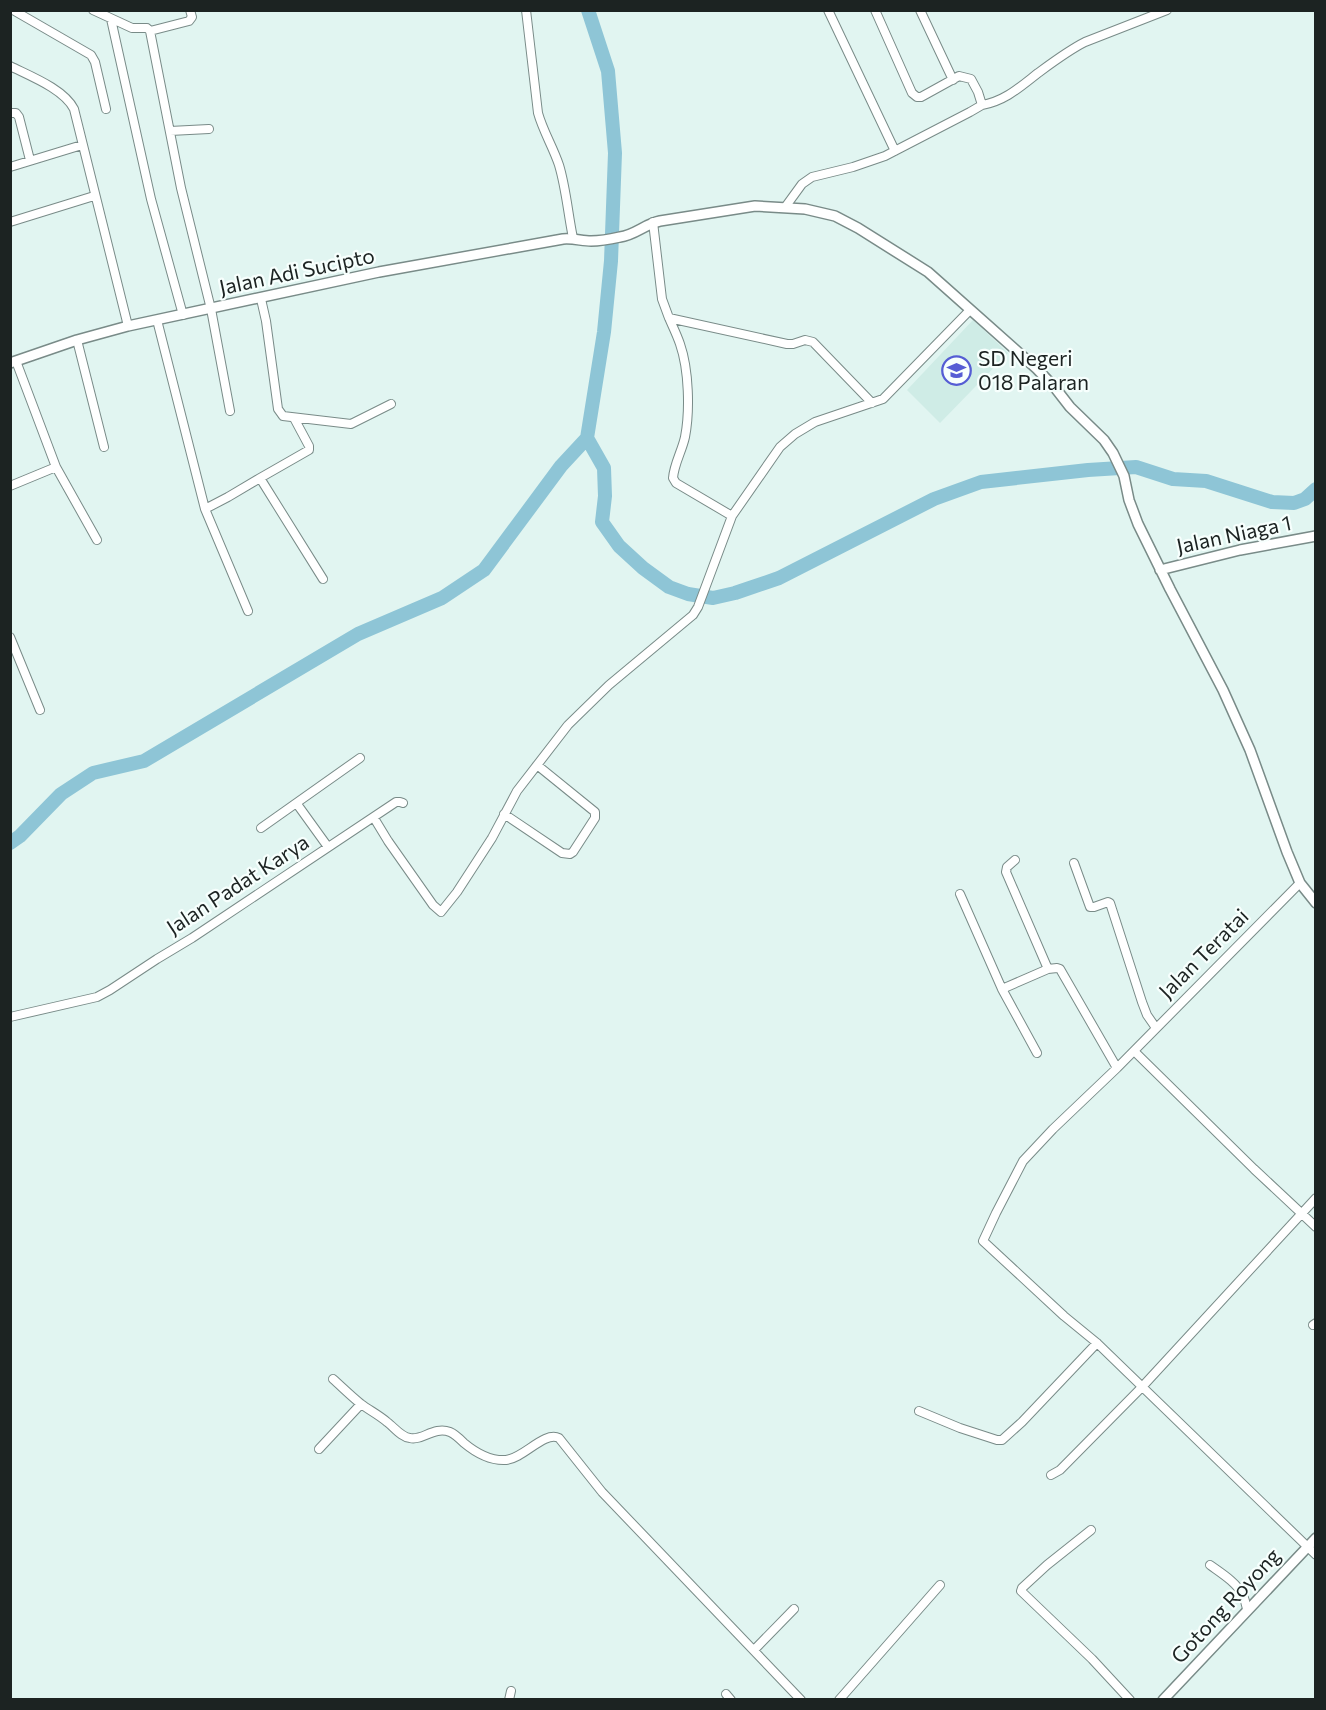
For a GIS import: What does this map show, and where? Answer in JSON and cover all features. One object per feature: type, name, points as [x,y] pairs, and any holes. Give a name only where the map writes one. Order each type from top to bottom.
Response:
[{"type":"street","points":[[13,10],[92,55],[106,109]]},
{"type":"street","points":[[93,10],[134,28],[147,28],[150,31],[181,188],[211,309],[230,411]]},
{"type":"street","points":[[150,31],[189,21],[192,17],[190,10]]},
{"type":"street","points":[[526,10],[538,113],[563,179],[573,238]]},
{"type":"street","points":[[828,10],[895,151]]},
{"type":"street","points":[[875,10],[912,93],[921,97],[959,76],[971,79],[982,105]]},
{"type":"street","points":[[920,10],[953,80]]},
{"type":"street","points":[[786,206],[802,184],[812,177],[853,167],[895,151],[982,105],[1008,96],[1079,45],[1167,10]]},
{"type":"street","points":[[111,19],[151,199],[183,315]]},
{"type":"street","points":[[10,66],[52,88],[74,109],[128,326]]},
{"type":"street","points":[[10,113],[18,114],[30,160]]},
{"type":"street","points":[[170,131],[209,129]]},
{"type":"street","points":[[10,166],[82,145]]},
{"type":"street","points":[[10,222],[94,196]]},
{"type":"street","name":"Jalan Adi Sucipto","points":[[13,362],[77,340],[128,326],[379,272],[501,249],[573,238],[596,240],[621,237],[635,233],[653,222],[755,206],[786,206],[820,211],[846,221],[928,272],[1037,369],[1070,407],[1099,434],[1113,453],[1124,476],[1135,518],[1250,750],[1300,883],[1316,903]]},
{"type":"street","points":[[653,222],[662,299],[681,345],[687,386],[685,435],[673,478],[676,483],[732,516]]},
{"type":"street","points":[[261,299],[278,409],[283,416],[351,424],[391,404]]},
{"type":"street","points":[[374,818],[433,905],[441,912],[492,838],[516,791],[568,725],[609,686],[687,622],[698,607],[732,516],[780,447],[795,434],[815,422],[883,399],[970,310]]},
{"type":"street","points":[[669,318],[787,344],[810,340],[872,404]]},
{"type":"street","points":[[157,320],[205,509],[248,611]]},
{"type":"street","points":[[77,340],[105,447]]},
{"type":"street","points":[[13,362],[56,467],[97,540]]},
{"type":"street","points":[[205,509],[309,450],[294,418]]},
{"type":"street","points":[[10,486],[56,467]]},
{"type":"street","points":[[260,478],[323,579]]},
{"type":"street","name":"Jalan Niaga 1","points":[[1160,570],[1240,550],[1316,536]]},
{"type":"street","points":[[10,637],[40,710]]},
{"type":"street","points":[[261,828],[360,758]]},
{"type":"street","points":[[504,814],[562,854],[573,852],[595,818],[595,812],[537,765]]},
{"type":"street","name":"Jalan Padat Karya","points":[[10,1017],[97,997],[110,990],[396,802],[403,803]]},
{"type":"street","points":[[297,804],[328,847]]},
{"type":"street","points":[[1015,860],[1006,867],[1006,872],[1048,969]]},
{"type":"street","points":[[1074,863],[1090,907],[1110,903],[1142,1002],[1156,1028]]},
{"type":"street","name":"Jalan Teratai","points":[[1097,1343],[1064,1316],[983,1241],[1023,1161],[1300,883]]},
{"type":"street","points":[[960,894],[1002,989],[1036,1053]]},
{"type":"street","points":[[1002,989],[1048,969],[1055,967],[1060,969],[1117,1068]]},
{"type":"street","points":[[1134,1051],[1316,1227]]},
{"type":"street","points":[[1051,1475],[1059,1470],[1142,1387],[1316,1198]]},
{"type":"street","points":[[919,1412],[960,1428],[1002,1440],[1097,1343],[1316,1555]]},
{"type":"street","points":[[333,1379],[361,1404],[410,1438],[433,1431],[449,1431],[481,1455],[498,1460],[513,1458],[549,1436],[559,1438],[602,1492],[801,1700]]},
{"type":"street","points":[[319,1449],[361,1404]]},
{"type":"street","points":[[1091,1530],[1047,1565],[1021,1591],[1092,1659],[1130,1700]]},
{"type":"street","name":"Gotong Royong","points":[[1163,1700],[1316,1538]]},
{"type":"street","points":[[1210,1565],[1238,1589],[1247,1610]]},
{"type":"street","points":[[839,1700],[940,1585]]},
{"type":"street","points":[[754,1650],[794,1609]]},
{"type":"shaded area","name":"SD Negeri 018 Palaran","points":[[973,320],[1008,353],[940,423],[907,390]]},
{"type":"waterway","points":[[10,843],[20,836],[61,794],[93,773],[144,761],[358,634],[442,598],[484,570],[561,466],[587,438],[604,332],[611,261],[615,153],[608,71],[588,10]]},
{"type":"waterway","points":[[587,438],[604,468],[605,496],[602,522],[619,546],[669,587],[688,594],[713,598],[779,578],[934,499],[981,482],[1136,467],[1173,479],[1206,481],[1272,502],[1294,503],[1305,499],[1316,489]]},
{"type":"place","name":"SD Negeri 018 Palaran","points":[[957,371]]}]
